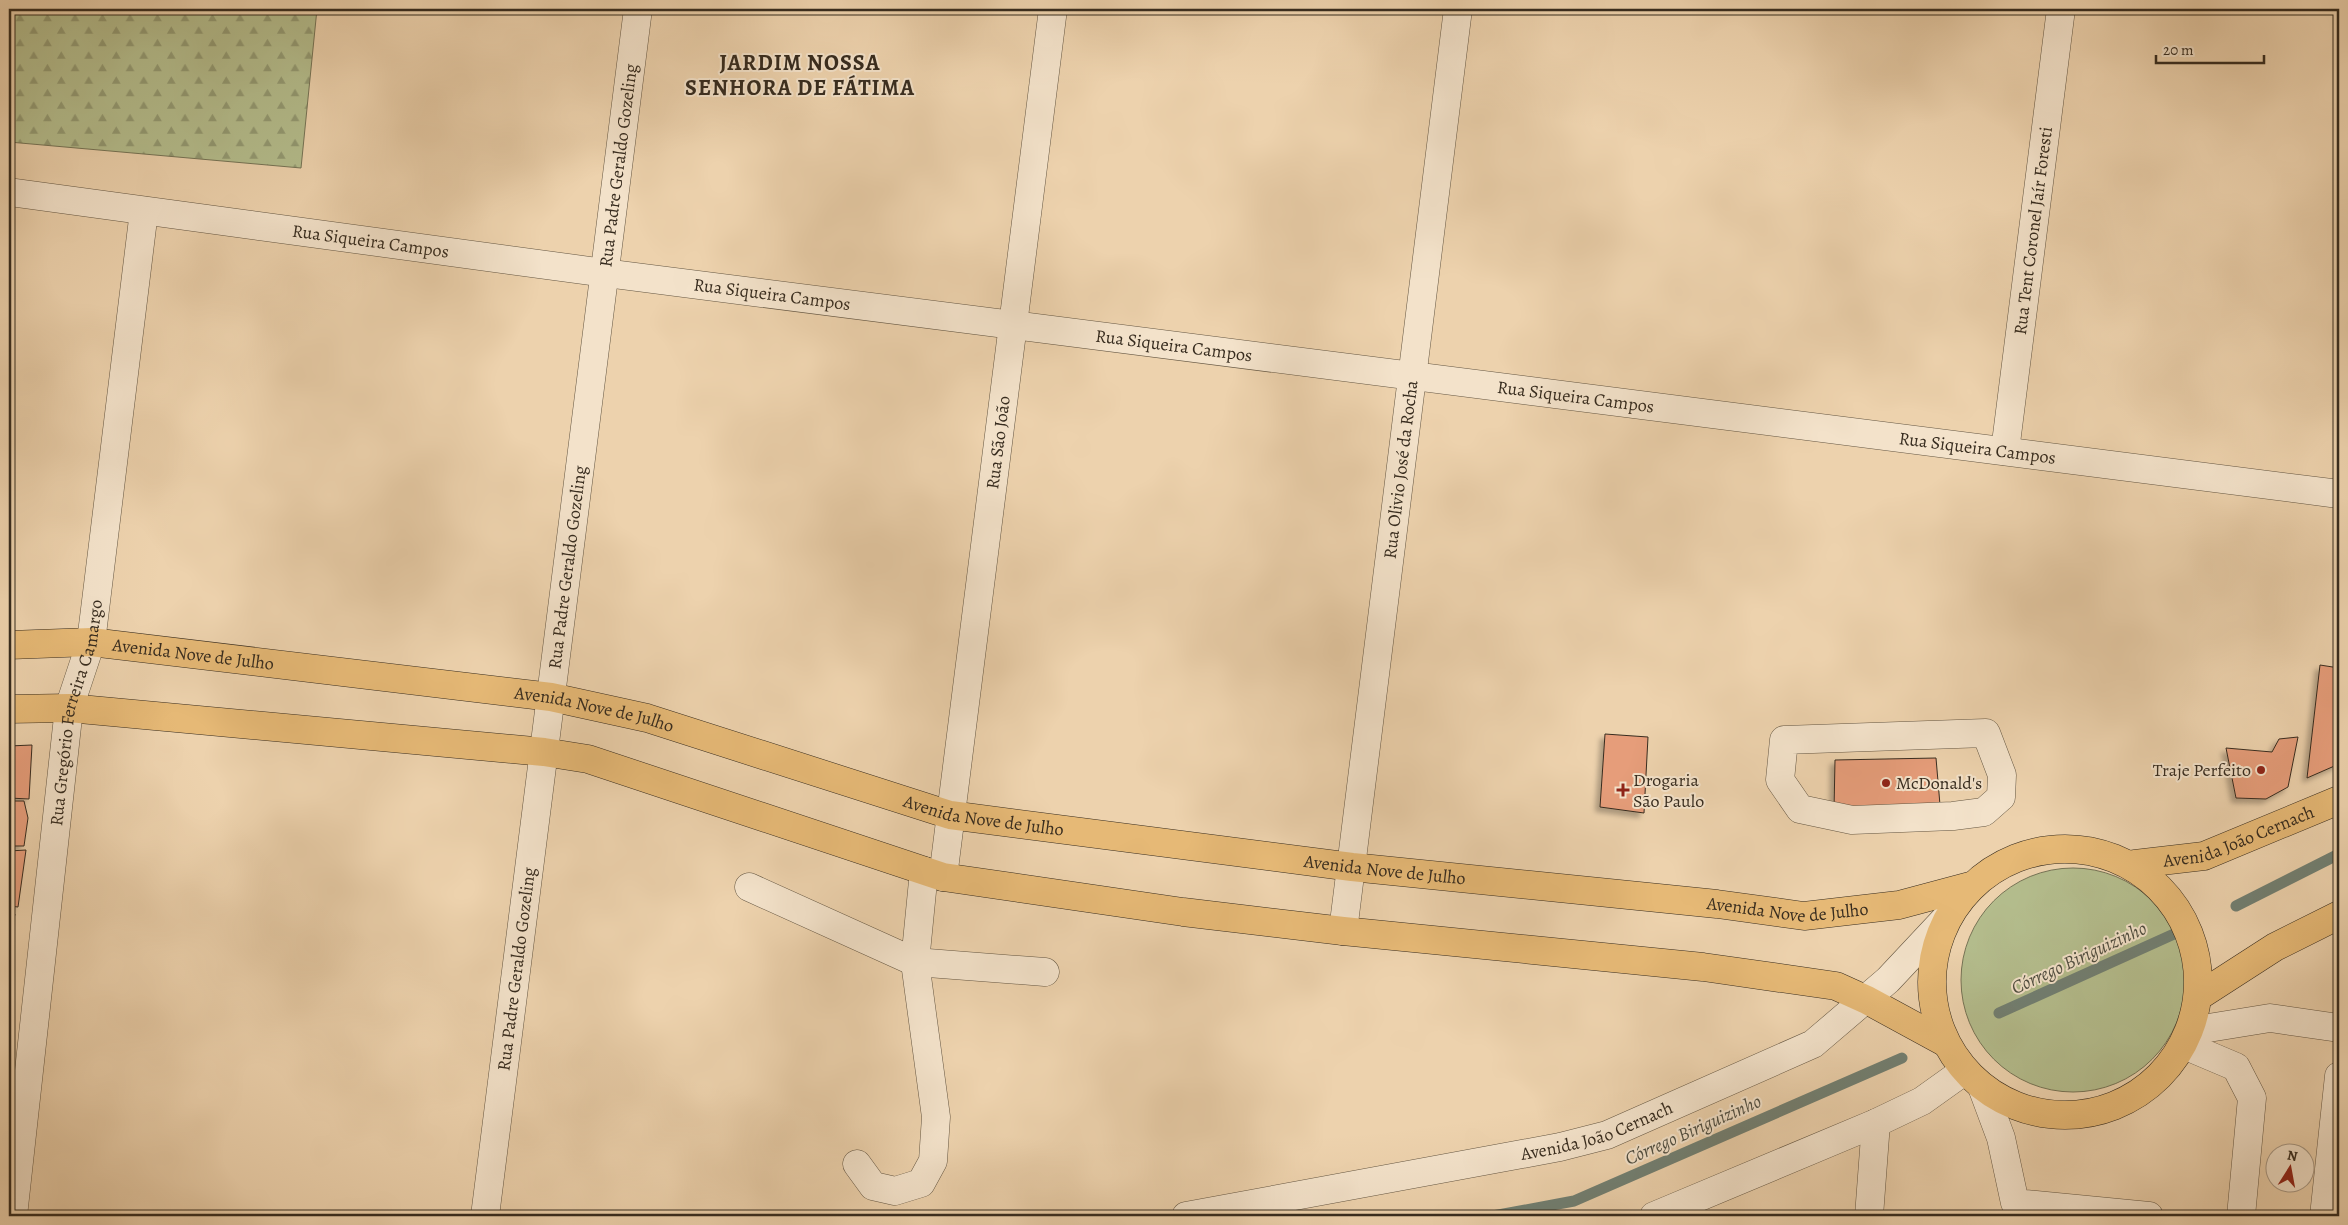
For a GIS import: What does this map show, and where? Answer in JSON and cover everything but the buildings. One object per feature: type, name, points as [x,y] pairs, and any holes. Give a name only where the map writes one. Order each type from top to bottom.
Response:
[{"type":"main road","name":"Avenida Nove de Julho","points":[[9,645],[91,642],[551,697],[647,718],[950,815],[1352,867],[1717,904],[1804,916],[1899,905],[1970,886]]},
{"type":"main road","points":[[9,709],[69,708],[544,752],[588,759],[934,874],[1183,912],[1343,931],[1703,967],[1836,986],[1867,1000],[1946,1043]]},
{"type":"main road","name":"Avenida João Cernach","points":[[2135,864],[2204,856],[2339,800]]},
{"type":"main road","points":[[2060,848],[2135,864],[2168,896],[2187,926],[2198,960],[2200,996],[2187,1038],[2151,1085],[2104,1110],[2052,1115],[2002,1100],[1973,1079],[1946,1043],[1934,1012],[1930,980],[1935,947],[1947,917],[1970,886],[2011,859],[2060,848]]},
{"type":"main road","points":[[2200,996],[2275,947],[2339,915]]},
{"type":"street","name":"Rua Padre Geraldo Gozeling","points":[[485,1216],[638,9]]},
{"type":"street","name":"Rua São João","points":[[857,1164],[873,1186],[895,1191],[921,1183],[933,1161],[936,1117],[915,962],[934,874],[950,815],[1052,9]]},
{"type":"street","name":"Rua Olivio José da Rocha","points":[[1343,931],[1458,9]]},
{"type":"street","name":"Rua Tent Coronel Jaír Foresti","points":[[2005,451],[2061,9]]},
{"type":"street","name":"Rua Siqueira Campos","points":[[9,192],[605,274],[2339,494]]},
{"type":"street","name":"Rua Gregório Ferreira Camargo","points":[[13,1216],[69,708],[91,642],[144,211]]},
{"type":"street","points":[[1986,733],[2002,776],[2002,797],[1984,812],[1953,816],[1852,820],[1800,810],[1780,780],[1784,740],[1986,733]]},
{"type":"street","points":[[749,887],[915,962],[1045,972]]},
{"type":"street","name":"Avenida João Cernach","points":[[1186,1216],[1550,1149],[1607,1135],[1814,1044],[1888,980],[1947,917]]},
{"type":"street","points":[[2187,1038],[2270,1018],[2339,1028]]},
{"type":"street","points":[[2187,1038],[2236,1067],[2252,1098],[2241,1216]]},
{"type":"street","points":[[2324,1216],[2339,1076]]},
{"type":"street","points":[[1654,1216],[1876,1124],[1922,1101],[1973,1079],[2001,1138],[2015,1203],[2149,1216]]},
{"type":"street","points":[[1869,1216],[1876,1124]]},
{"type":"green space","points":[[9,9],[317,9],[301,168],[9,142]]},
{"type":"green space","points":[[2073,868],[2095,870],[2116,877],[2135,887],[2152,901],[2166,918],[2176,937],[2183,958],[2185,980],[2183,1002],[2176,1023],[2166,1042],[2152,1059],[2135,1073],[2116,1083],[2095,1090],[2073,1092],[2051,1090],[2030,1083],[2011,1073],[1994,1059],[1980,1042],[1970,1023],[1963,1002],[1961,980],[1963,958],[1970,937],[1980,918],[1994,901],[2011,887],[2030,877],[2051,870]]},
{"type":"waterway","name":"Córrego Biriguizinho","points":[[2236,906],[2339,854]]},
{"type":"waterway","name":"Córrego Biriguizinho","points":[[1999,1013],[2174,934]]},
{"type":"waterway","name":"Córrego Biriguizinho","points":[[1493,1216],[1574,1201],[1902,1058]]},
{"type":"place","name":"Traje Perfeito","points":[[2261,770]]},
{"type":"place","name":"McDonald's","points":[[1886,783]]},
{"type":"place","name":"Drogaria São Paulo","points":[[1623,790]]},
{"type":"district","name":"JARDIM NOSSA SENHORA DE FÁTIMA","points":[[800,76]]}]
